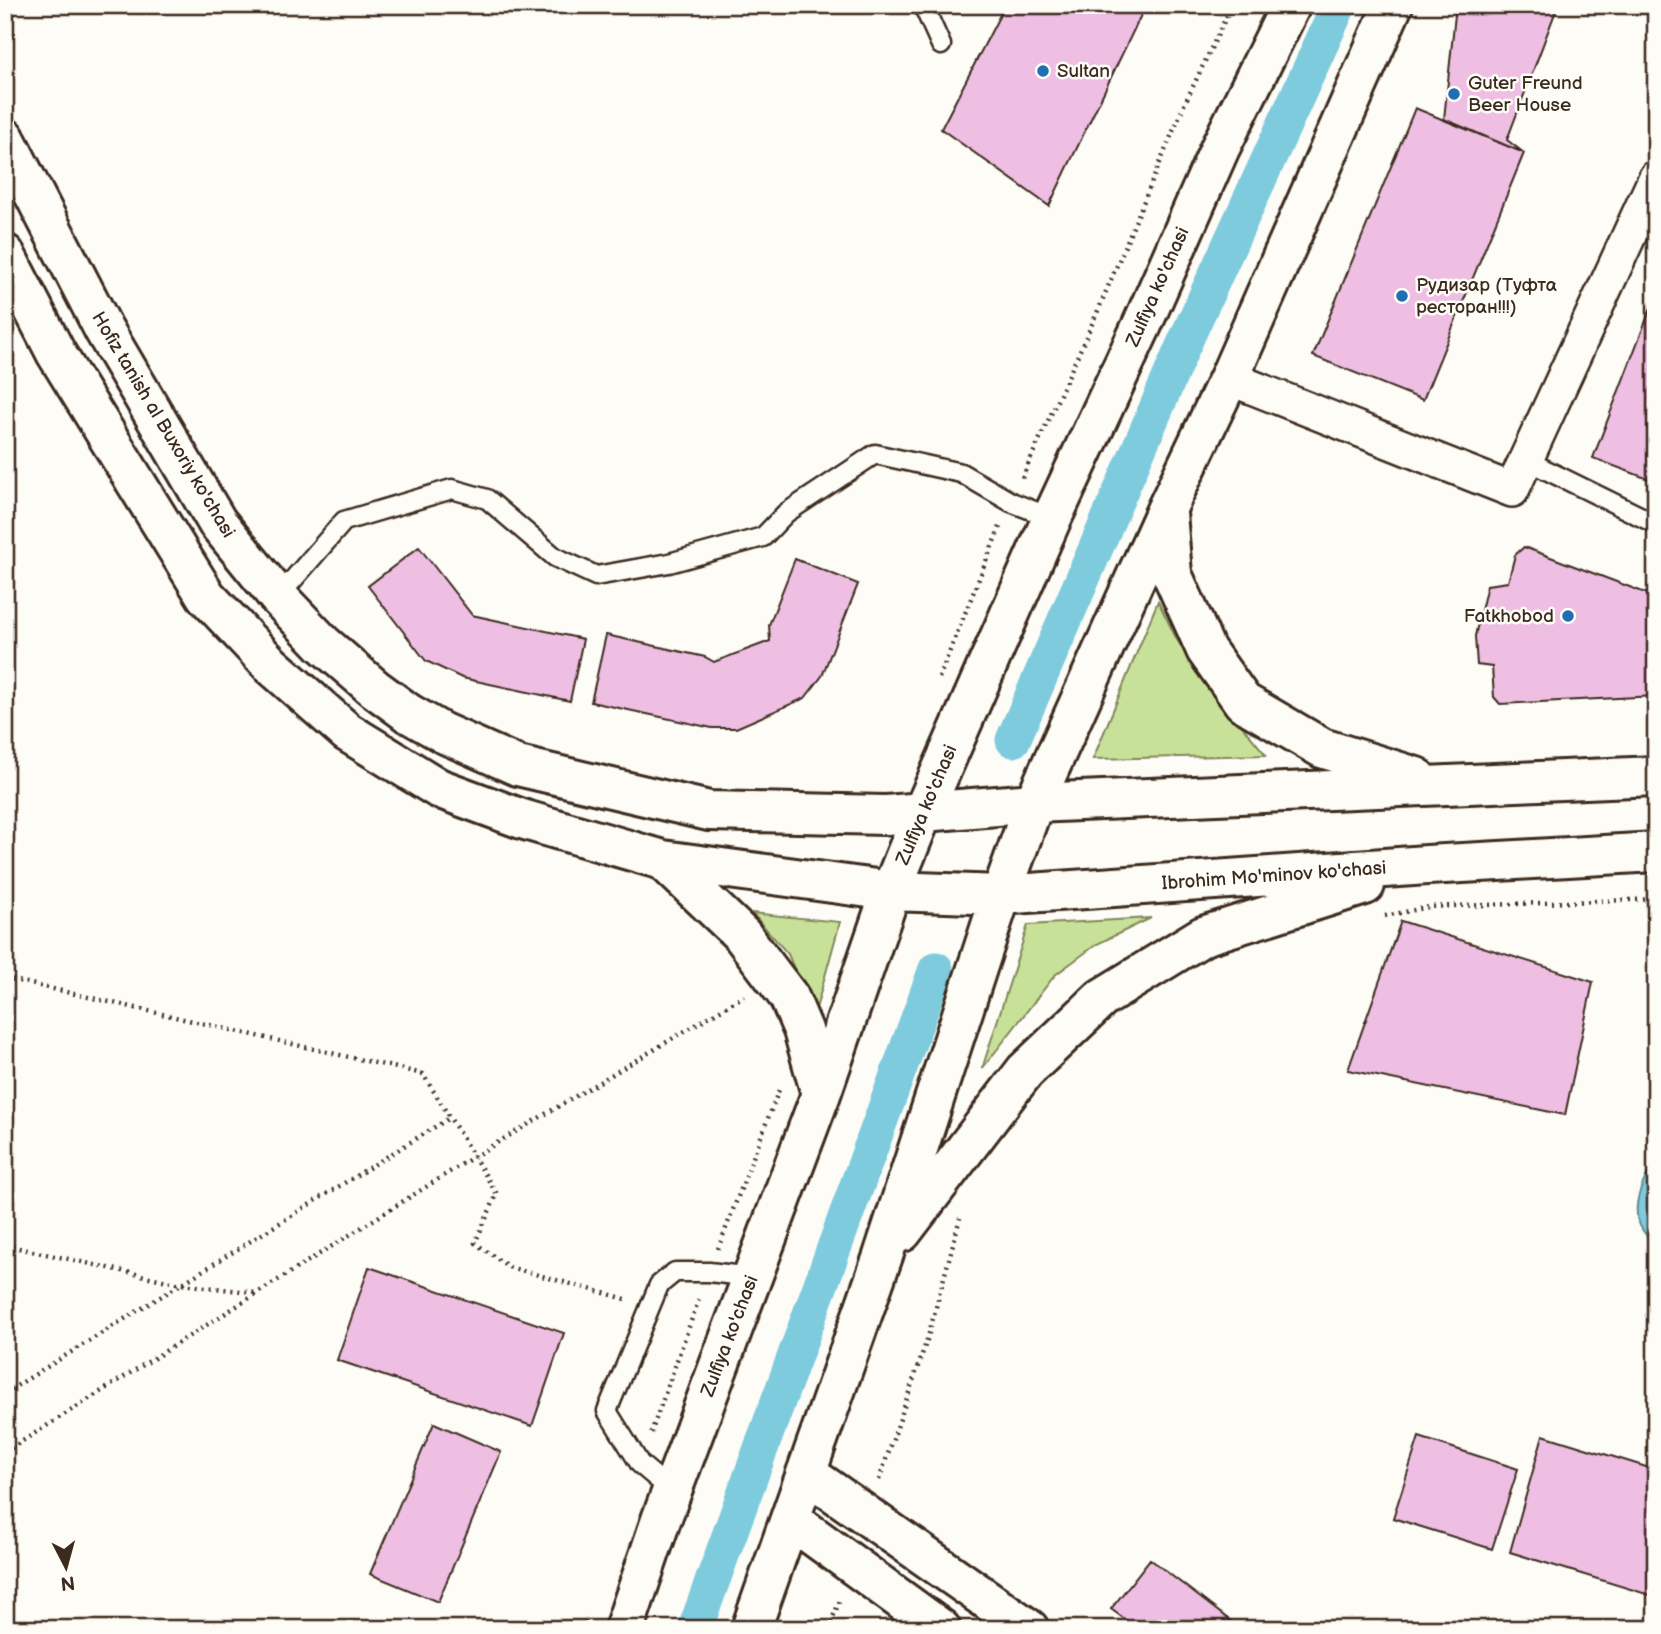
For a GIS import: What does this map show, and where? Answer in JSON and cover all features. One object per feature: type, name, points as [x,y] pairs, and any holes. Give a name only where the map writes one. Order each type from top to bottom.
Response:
[{"type":"main road","name":"Zulfiya ko'chasi","points":[[624,1629],[672,1491],[821,1094],[891,891],[923,812],[1052,518],[1220,148],[1291,5]]},
{"type":"main road","points":[[751,1629],[883,1256],[1034,803],[1167,508],[1229,378],[1393,5]]},
{"type":"main road","name":"Hofiz tanish al Buxoriy ko'chasi","points":[[5,138],[104,330],[217,522],[278,597],[323,644],[408,713],[443,733],[518,766],[709,811],[886,815],[923,812]]},
{"type":"main road","points":[[5,254],[56,353],[206,596],[271,665],[347,732],[438,788],[522,819],[663,860],[891,891]]},
{"type":"main road","points":[[1167,508],[1172,574],[1206,650],[1243,702],[1322,748],[1445,786]]},
{"type":"main road","points":[[923,812],[1034,803],[1656,776]]},
{"type":"main road","name":"Ibrohim Mo'minov ko'chasi","points":[[891,891],[1002,895],[1656,852]]},
{"type":"main road","points":[[663,860],[742,935],[789,997],[803,1030],[821,1094]]},
{"type":"main road","points":[[883,1256],[1025,1071],[1102,998],[1203,936],[1427,865]]},
{"type":"main road","points":[[806,1473],[1029,1629]]},
{"type":"main road","points":[[790,1519],[941,1629]]},
{"type":"street","points":[[1229,378],[1512,491],[1656,177]]},
{"type":"lane","points":[[923,5],[942,45]]},
{"type":"lane","points":[[278,597],[344,521],[452,489],[487,499],[555,557],[596,576],[669,563],[763,537],[786,513],[875,454],[961,473],[1010,502],[1052,518]]},
{"type":"lane","points":[[1526,460],[1656,524]]},
{"type":"lane","points":[[672,1491],[640,1464],[607,1411],[659,1284],[675,1272],[709,1272],[752,1277]]},
{"type":"path","points":[[1380,917],[1429,907],[1656,899]]},
{"type":"path","points":[[5,978],[423,1074],[497,1194],[475,1242],[509,1267],[651,1305]]},
{"type":"path","points":[[5,1452],[475,1156],[774,978]]},
{"type":"path","points":[[640,1464],[677,1357],[784,1077]]},
{"type":"path","points":[[5,1393],[451,1117]]},
{"type":"path","points":[[868,1516],[928,1337],[962,1209]]},
{"type":"path","points":[[5,1245],[181,1284],[258,1293]]},
{"type":"path","points":[[828,1629],[854,1568]]},
{"type":"path","points":[[583,1629],[587,1616]]},
{"type":"green space","points":[[1158,601],[1177,640],[1213,691],[1266,755],[1093,759]]},
{"type":"green space","points":[[752,913],[840,922],[814,1016],[788,954]]},
{"type":"green space","points":[[1151,918],[1097,944],[1055,975],[982,1069],[1028,925]]},
{"type":"water","points":[[1656,1158],[1656,1244],[1639,1224],[1637,1202],[1644,1180]]},
{"type":"building","name":"Sultan","points":[[1005,5],[1128,5],[1142,13],[1049,206],[941,129]]},
{"type":"building","points":[[1456,5],[1558,5],[1507,140],[1524,153],[1444,119]]},
{"type":"building","name":"Рудизар (Туфта ресторан!!!)","points":[[1415,108],[1524,153],[1423,400],[1313,356]]},
{"type":"building","points":[[1656,297],[1656,482],[1593,458]]},
{"type":"building","points":[[419,547],[472,615],[583,639],[570,701],[462,678],[426,661],[368,586]]},
{"type":"building","name":"Fatkhobod","points":[[1524,547],[1656,597],[1656,696],[1500,704],[1494,697],[1492,667],[1477,665],[1475,636],[1487,585],[1508,582],[1515,555]]},
{"type":"building","points":[[795,559],[858,584],[822,676],[805,698],[736,728],[712,728],[591,702],[606,635],[705,657],[714,662],[770,641],[769,625]]},
{"type":"building","points":[[1401,921],[1593,982],[1565,1115],[1348,1070]]},
{"type":"building","points":[[369,1267],[564,1333],[532,1426],[337,1360]]},
{"type":"building","points":[[434,1423],[501,1452],[438,1602],[370,1574]]},
{"type":"building","points":[[1543,1435],[1656,1470],[1656,1597],[1510,1552]]},
{"type":"building","points":[[1419,1437],[1518,1469],[1492,1549],[1393,1518]]},
{"type":"building","points":[[1150,1559],[1241,1629],[1138,1629],[1111,1609]]},
{"type":"waterway","points":[[1013,740],[1184,344],[1339,5]]},
{"type":"waterway","points":[[695,1629],[936,969]]},
{"type":"place","name":"Sultan","points":[[1043,71]]},
{"type":"place","name":"Guter Freund Beer House","points":[[1454,94]]},
{"type":"place","name":"Рудизар (Туфта ресторан!!!)","points":[[1402,296]]},
{"type":"place","name":"Fatkhobod","points":[[1568,616]]}]
